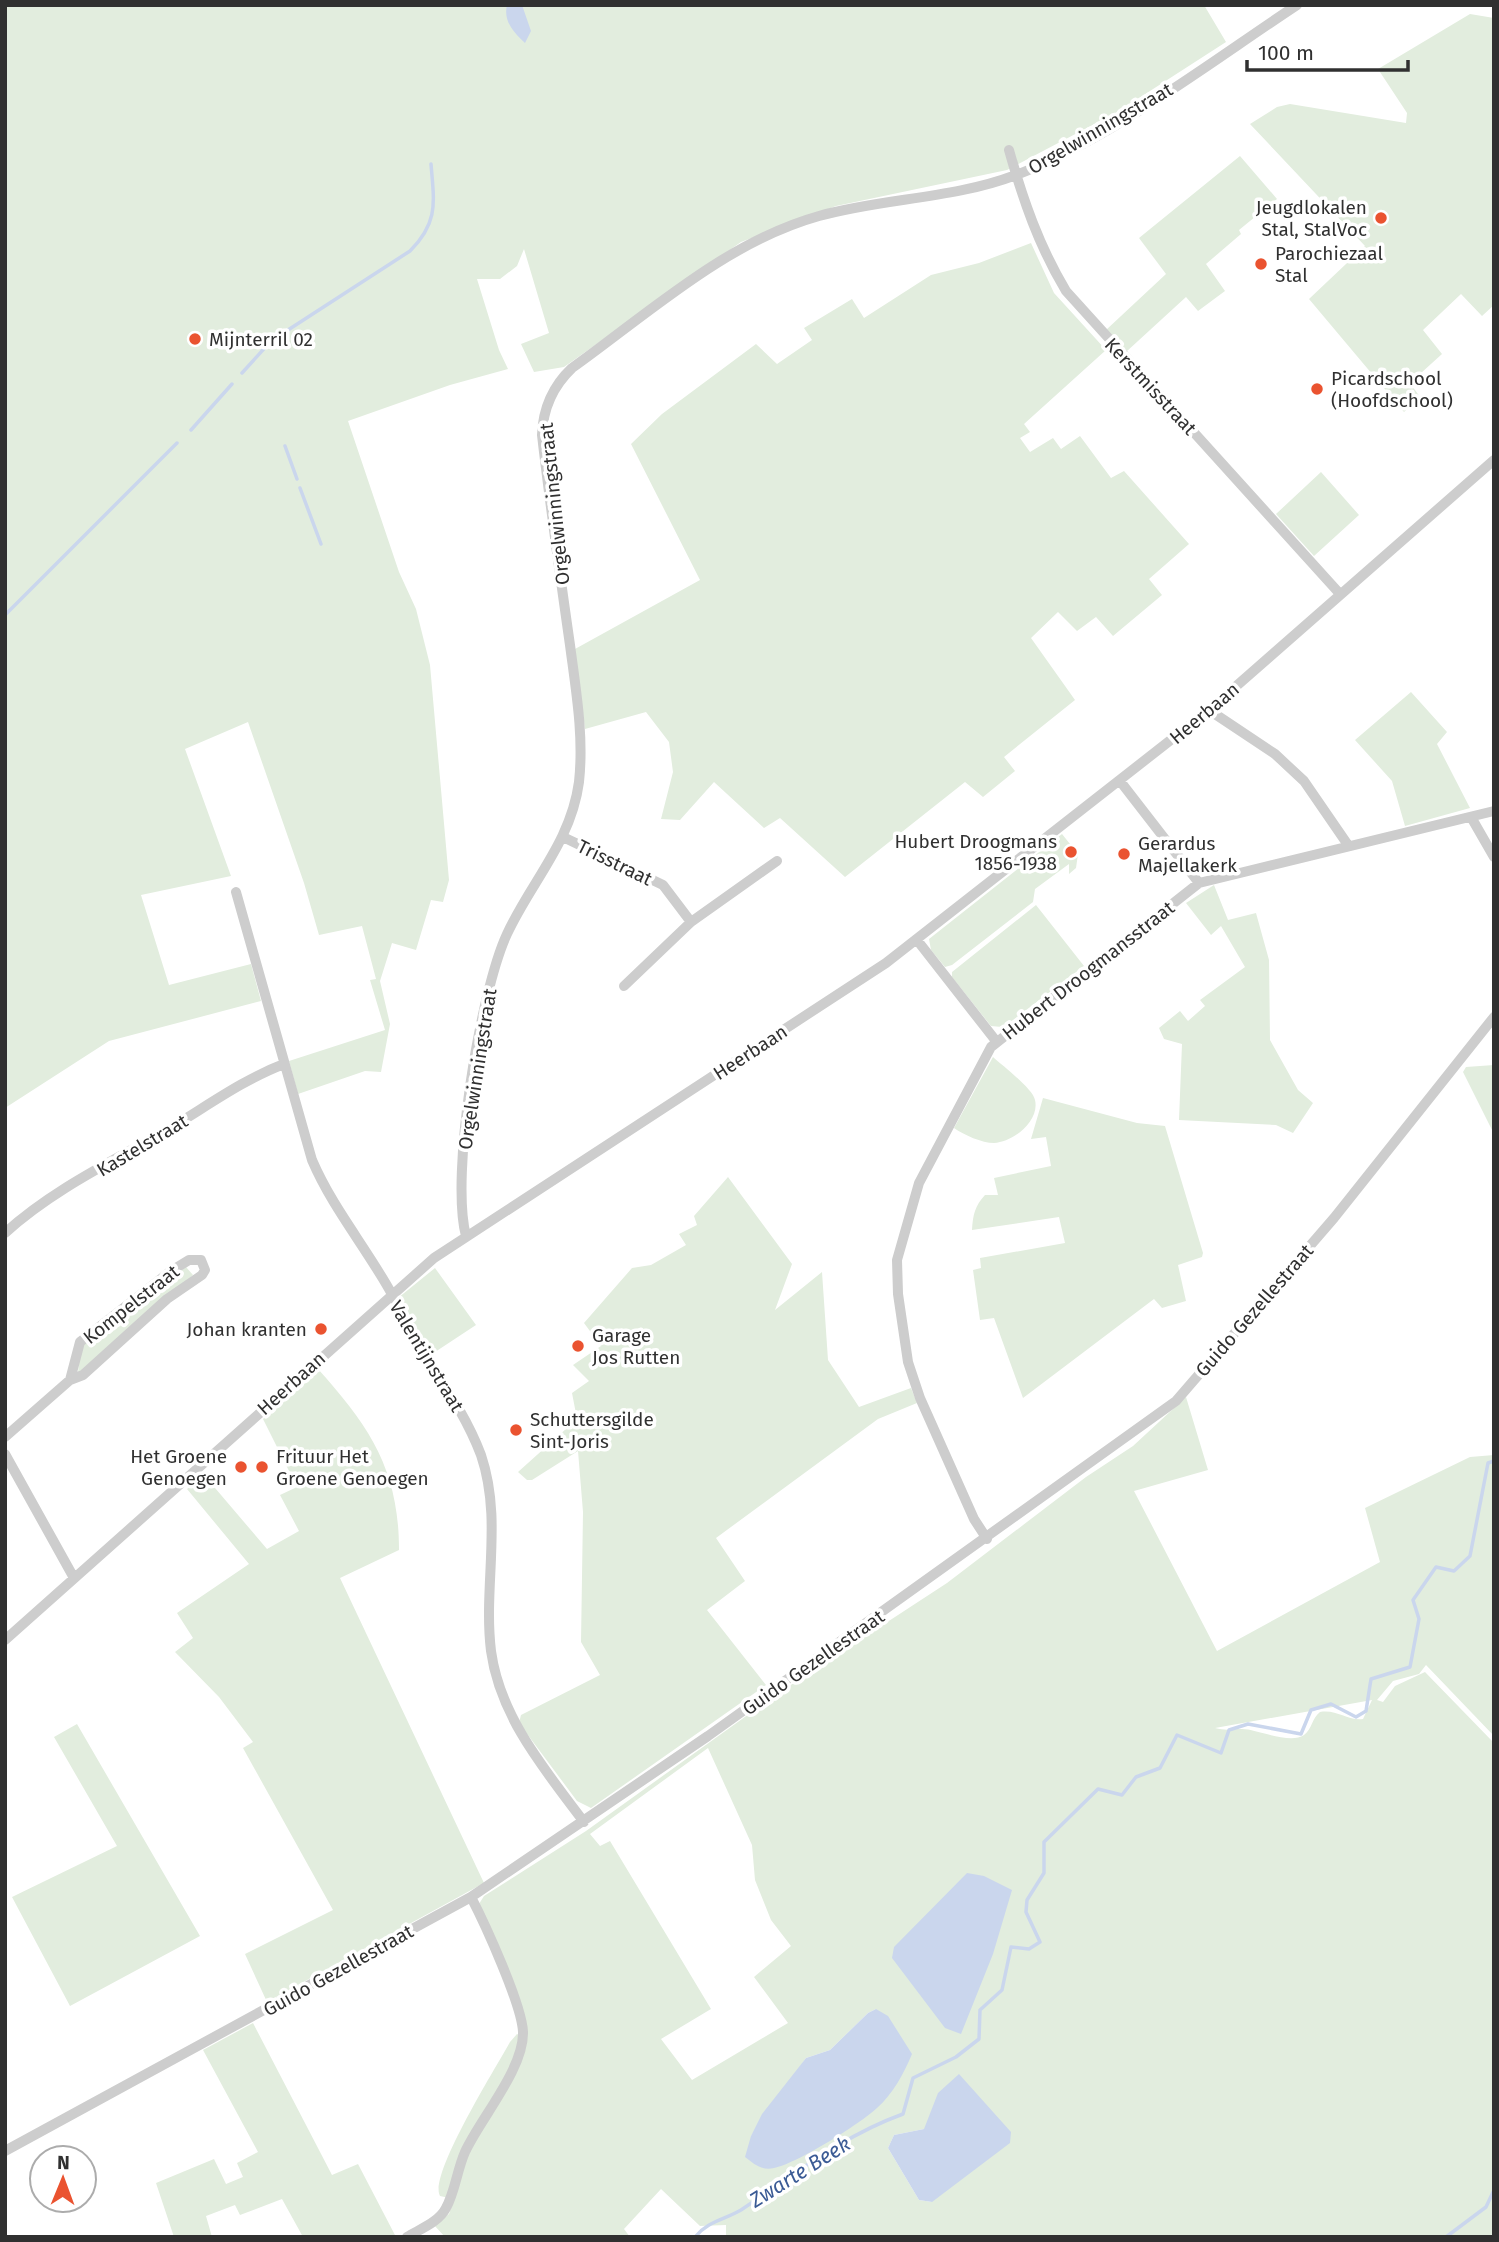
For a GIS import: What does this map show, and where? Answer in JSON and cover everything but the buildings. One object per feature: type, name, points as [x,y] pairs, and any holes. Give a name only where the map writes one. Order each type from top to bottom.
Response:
[{"type":"street","name":"Orgelwinningstraat","points":[[466,1236],[461,1213],[464,1135],[490,984],[508,932],[563,837],[576,799],[581,749],[542,435],[544,415],[559,383],[572,368],[699,277],[771,234],[842,211],[957,190],[1016,175],[1064,153],[1124,119],[1297,5]]},
{"type":"street","name":"Kerstmisstraat","points":[[1009,150],[1044,255],[1066,291],[1340,594]]},
{"type":"street","name":"Heerbaan","points":[[5,1640],[390,1294],[466,1236],[863,979],[917,940],[1209,710],[1494,460]]},
{"type":"street","points":[[1209,710],[1275,754],[1304,781],[1348,845]]},
{"type":"street","points":[[1120,781],[1199,883]]},
{"type":"street","name":"Hubert Droogmansstraat","points":[[987,1539],[947,1459],[908,1362],[898,1294],[897,1260],[919,1183],[996,1041],[1199,883],[1494,811]]},
{"type":"street","points":[[1471,817],[1494,858]]},
{"type":"street","name":"Trisstraat","points":[[563,837],[663,885],[691,922]]},
{"type":"street","points":[[624,986],[691,922],[777,861]]},
{"type":"street","name":"Valentijnstraat","points":[[236,892],[305,1141],[320,1178],[462,1414],[482,1458],[493,1520],[491,1651],[504,1700],[524,1740],[584,1822]]},
{"type":"street","points":[[917,940],[996,1041]]},
{"type":"street","name":"Guido Gezellestraat","points":[[5,2151],[471,1897],[584,1822],[987,1539],[1176,1401],[1334,1217],[1494,1017]]},
{"type":"street","name":"Kastelstraat","points":[[5,1233],[41,1205],[113,1161],[253,1078],[284,1064]]},
{"type":"street","name":"Kompelstraat","points":[[5,1437],[70,1380],[83,1375],[167,1300],[196,1280],[205,1270],[201,1260],[189,1260],[171,1271],[80,1342],[70,1380]]},
{"type":"street","points":[[5,1454],[74,1578]]},
{"type":"street","points":[[407,2237],[428,2225],[446,2208],[464,2154],[515,2063],[522,2040],[521,2020],[493,1945],[471,1897]]},
{"type":"green space","points":[[5,5],[1204,5],[1226,42],[1119,111],[1007,170],[836,206],[741,242],[564,367],[534,372],[521,344],[549,333],[524,249],[517,266],[500,279],[477,279],[499,350],[508,369],[450,385],[348,421],[399,572],[416,609],[430,665],[449,880],[443,902],[431,900],[416,950],[392,943],[380,981],[390,1024],[381,1072],[365,1071],[298,1094],[289,1061],[385,1030],[370,980],[376,979],[362,926],[319,935],[304,883],[248,722],[185,749],[231,876],[141,895],[169,985],[251,964],[261,1001],[109,1041],[5,1108]]},
{"type":"green space","points":[[1470,14],[1494,18],[1494,305],[1482,316],[1461,294],[1423,330],[1442,354],[1410,383],[1420,397],[1404,412],[1309,299],[1365,246],[1250,124],[1277,107],[1290,104],[1406,123],[1407,113],[1378,69]]},
{"type":"green space","points":[[1240,156],[1277,199],[1239,230],[1241,234],[1206,264],[1225,291],[1198,311],[1186,297],[1126,352],[1106,330],[1166,274],[1139,238]]},
{"type":"green space","points":[[1031,243],[1054,293],[1106,350],[1024,424],[1030,432],[1020,438],[1030,452],[1053,438],[1061,449],[1080,436],[1111,478],[1124,471],[1189,544],[1149,579],[1162,595],[1113,636],[1096,617],[1077,631],[1058,612],[1031,638],[1075,700],[1004,757],[1015,771],[983,797],[965,782],[845,877],[780,818],[764,828],[714,782],[680,820],[661,819],[673,772],[669,742],[646,712],[585,729],[575,649],[700,580],[631,444],[662,414],[756,344],[777,364],[812,340],[804,328],[852,299],[864,318],[931,275],[979,263]]},
{"type":"green space","points":[[1321,472],[1359,515],[1314,556],[1276,514]]},
{"type":"green space","points":[[1411,692],[1447,732],[1437,744],[1470,808],[1405,826],[1392,781],[1355,740]]},
{"type":"green space","points":[[1062,834],[1078,854],[1076,868],[1069,874],[1069,864],[1035,889],[1033,902],[952,965],[945,967],[931,950],[929,939]]},
{"type":"green space","points":[[1214,885],[1228,920],[1256,913],[1269,960],[1270,1040],[1298,1090],[1313,1103],[1293,1133],[1276,1125],[1179,1120],[1182,1044],[1164,1039],[1159,1028],[1180,1011],[1188,1021],[1205,1006],[1200,1000],[1245,967],[1221,926],[1211,935],[1186,903]]},
{"type":"green space","points":[[1036,905],[1084,966],[1009,1023],[1002,1027],[991,1026],[952,977],[952,972]]},
{"type":"green space","points":[[993,1057],[1029,1090],[1035,1100],[1033,1115],[1024,1129],[1009,1139],[994,1143],[973,1138],[954,1128]]},
{"type":"green space","points":[[1494,1065],[1494,1134],[1463,1072],[1466,1067]]},
{"type":"green space","points":[[1043,1098],[1137,1123],[1165,1126],[1203,1253],[1202,1257],[1178,1265],[1186,1301],[1162,1308],[1154,1299],[1023,1398],[994,1318],[980,1320],[973,1270],[981,1268],[980,1258],[1065,1243],[1059,1217],[972,1230],[975,1211],[982,1199],[985,1195],[998,1195],[994,1178],[1051,1166],[1046,1137],[1031,1139]]},
{"type":"green space","points":[[728,1177],[792,1264],[775,1310],[822,1272],[828,1360],[859,1407],[911,1388],[917,1403],[878,1419],[716,1538],[745,1581],[707,1610],[766,1685],[591,1808],[577,1801],[519,1723],[521,1715],[600,1675],[581,1642],[583,1512],[578,1451],[532,1480],[527,1480],[518,1472],[577,1419],[572,1393],[589,1381],[573,1365],[601,1346],[584,1323],[632,1268],[651,1265],[686,1245],[679,1234],[697,1225],[694,1216]]},
{"type":"green space","points":[[186,1267],[193,1275],[78,1374],[80,1347]]},
{"type":"green space","points":[[435,1268],[476,1325],[432,1354],[398,1298]]},
{"type":"green space","points":[[318,1369],[353,1410],[378,1451],[394,1496],[398,1522],[399,1550],[340,1578],[484,1883],[267,2002],[245,1954],[333,1910],[243,1748],[253,1742],[219,1697],[175,1652],[193,1638],[177,1613],[249,1564],[187,1489],[204,1475],[267,1549],[299,1531],[280,1495],[297,1487],[263,1419]]},
{"type":"green space","points":[[1186,1397],[1208,1470],[1134,1491],[1217,1651],[1380,1562],[1365,1508],[1470,1457],[1494,1455],[1494,1736],[1426,1665],[1419,1674],[1393,1681],[1377,1700],[1383,1702],[1395,1686],[1425,1672],[1494,1743],[1494,2237],[726,2237],[726,2225],[700,2226],[661,2189],[624,2229],[630,2237],[445,2237],[434,2225],[449,2214],[454,2199],[440,2196],[439,2185],[453,2145],[510,2042],[517,2034],[526,2039],[479,1904],[484,1896],[586,1831],[774,1696],[947,1583],[1086,1477],[1133,1446]],"holes":[[[1372,1700],[1363,1719],[1320,1712],[1307,1733],[1298,1738],[1242,1729],[1215,1728]],[[708,1748],[752,1845],[755,1880],[771,1920],[791,1946],[754,1977],[788,2023],[692,2080],[661,2039],[711,2009],[610,1841],[600,1846],[590,1834]],[[876,2009],[751,2136],[806,2058],[830,2050],[868,2013]],[[924,2129],[932,2202],[919,2200],[888,2148],[894,2135]]]},
{"type":"green space","points":[[77,1724],[200,1936],[70,2006],[12,1897],[117,1846],[54,1737]]},
{"type":"green space","points":[[253,2023],[332,2175],[358,2164],[396,2237],[303,2237],[282,2199],[240,2215],[235,2205],[206,2216],[212,2237],[174,2237],[156,2183],[214,2159],[226,2184],[243,2177],[237,2163],[258,2152],[203,2050]]},
{"type":"water","points":[[507,5],[522,5],[531,31],[525,43],[513,31],[508,21]]},
{"type":"water","points":[[967,1873],[984,1876],[1012,1890],[993,1954],[961,2034],[945,2028],[892,1958],[894,1947]]},
{"type":"water","points":[[876,2009],[888,2016],[912,2054],[898,2083],[883,2102],[843,2133],[784,2165],[766,2169],[745,2157],[751,2136],[762,2114],[806,2058],[830,2050],[868,2013]]},
{"type":"water","points":[[959,2074],[1011,2132],[1010,2143],[932,2202],[919,2200],[888,2148],[894,2135],[924,2129],[938,2093]]},
{"type":"waterway","points":[[242,373],[271,341],[410,251],[426,231],[430,221],[433,201],[431,164]]},
{"type":"waterway","points":[[191,430],[232,384]]},
{"type":"waterway","points":[[5,615],[177,443]]},
{"type":"waterway","points":[[285,446],[297,479]]},
{"type":"waterway","points":[[300,488],[321,544]]},
{"type":"waterway","name":"Zwarte Beek","points":[[695,2237],[705,2227],[741,2210],[859,2133],[903,2114],[913,2078],[956,2057],[979,2039],[980,2010],[1002,1990],[1011,1947],[1029,1949],[1040,1942],[1026,1912],[1027,1900],[1044,1873],[1044,1842],[1098,1789],[1122,1795],[1136,1777],[1160,1768],[1177,1735],[1221,1753],[1229,1730],[1248,1724],[1301,1734],[1311,1710],[1331,1704],[1356,1717],[1366,1711],[1371,1679],[1410,1667],[1419,1619],[1413,1600],[1436,1567],[1454,1571],[1470,1556],[1488,1463],[1494,1461]]},
{"type":"waterway","points":[[1446,2237],[1486,2207],[1494,2190]]},
{"type":"place","name":"Jeugdlokalen Stal, StalVoc","points":[[1381,218]]},
{"type":"place","name":"Parochiezaal Stal","points":[[1261,264]]},
{"type":"place","name":"Mijnterril 02","points":[[195,339]]},
{"type":"place","name":"Picardschool (Hoofdschool)","points":[[1317,389]]},
{"type":"place","name":"Hubert Droogmans 1856-1938","points":[[1071,852]]},
{"type":"place","name":"Gerardus Majellakerk","points":[[1124,854]]},
{"type":"place","name":"Johan kranten","points":[[321,1329]]},
{"type":"place","name":"Garage Jos Rutten","points":[[578,1346]]},
{"type":"place","name":"Schuttersgilde Sint-Joris","points":[[516,1430]]},
{"type":"place","name":"Het Groene Genoegen","points":[[241,1467]]},
{"type":"place","name":"Frituur Het Groene Genoegen","points":[[262,1467]]}]
